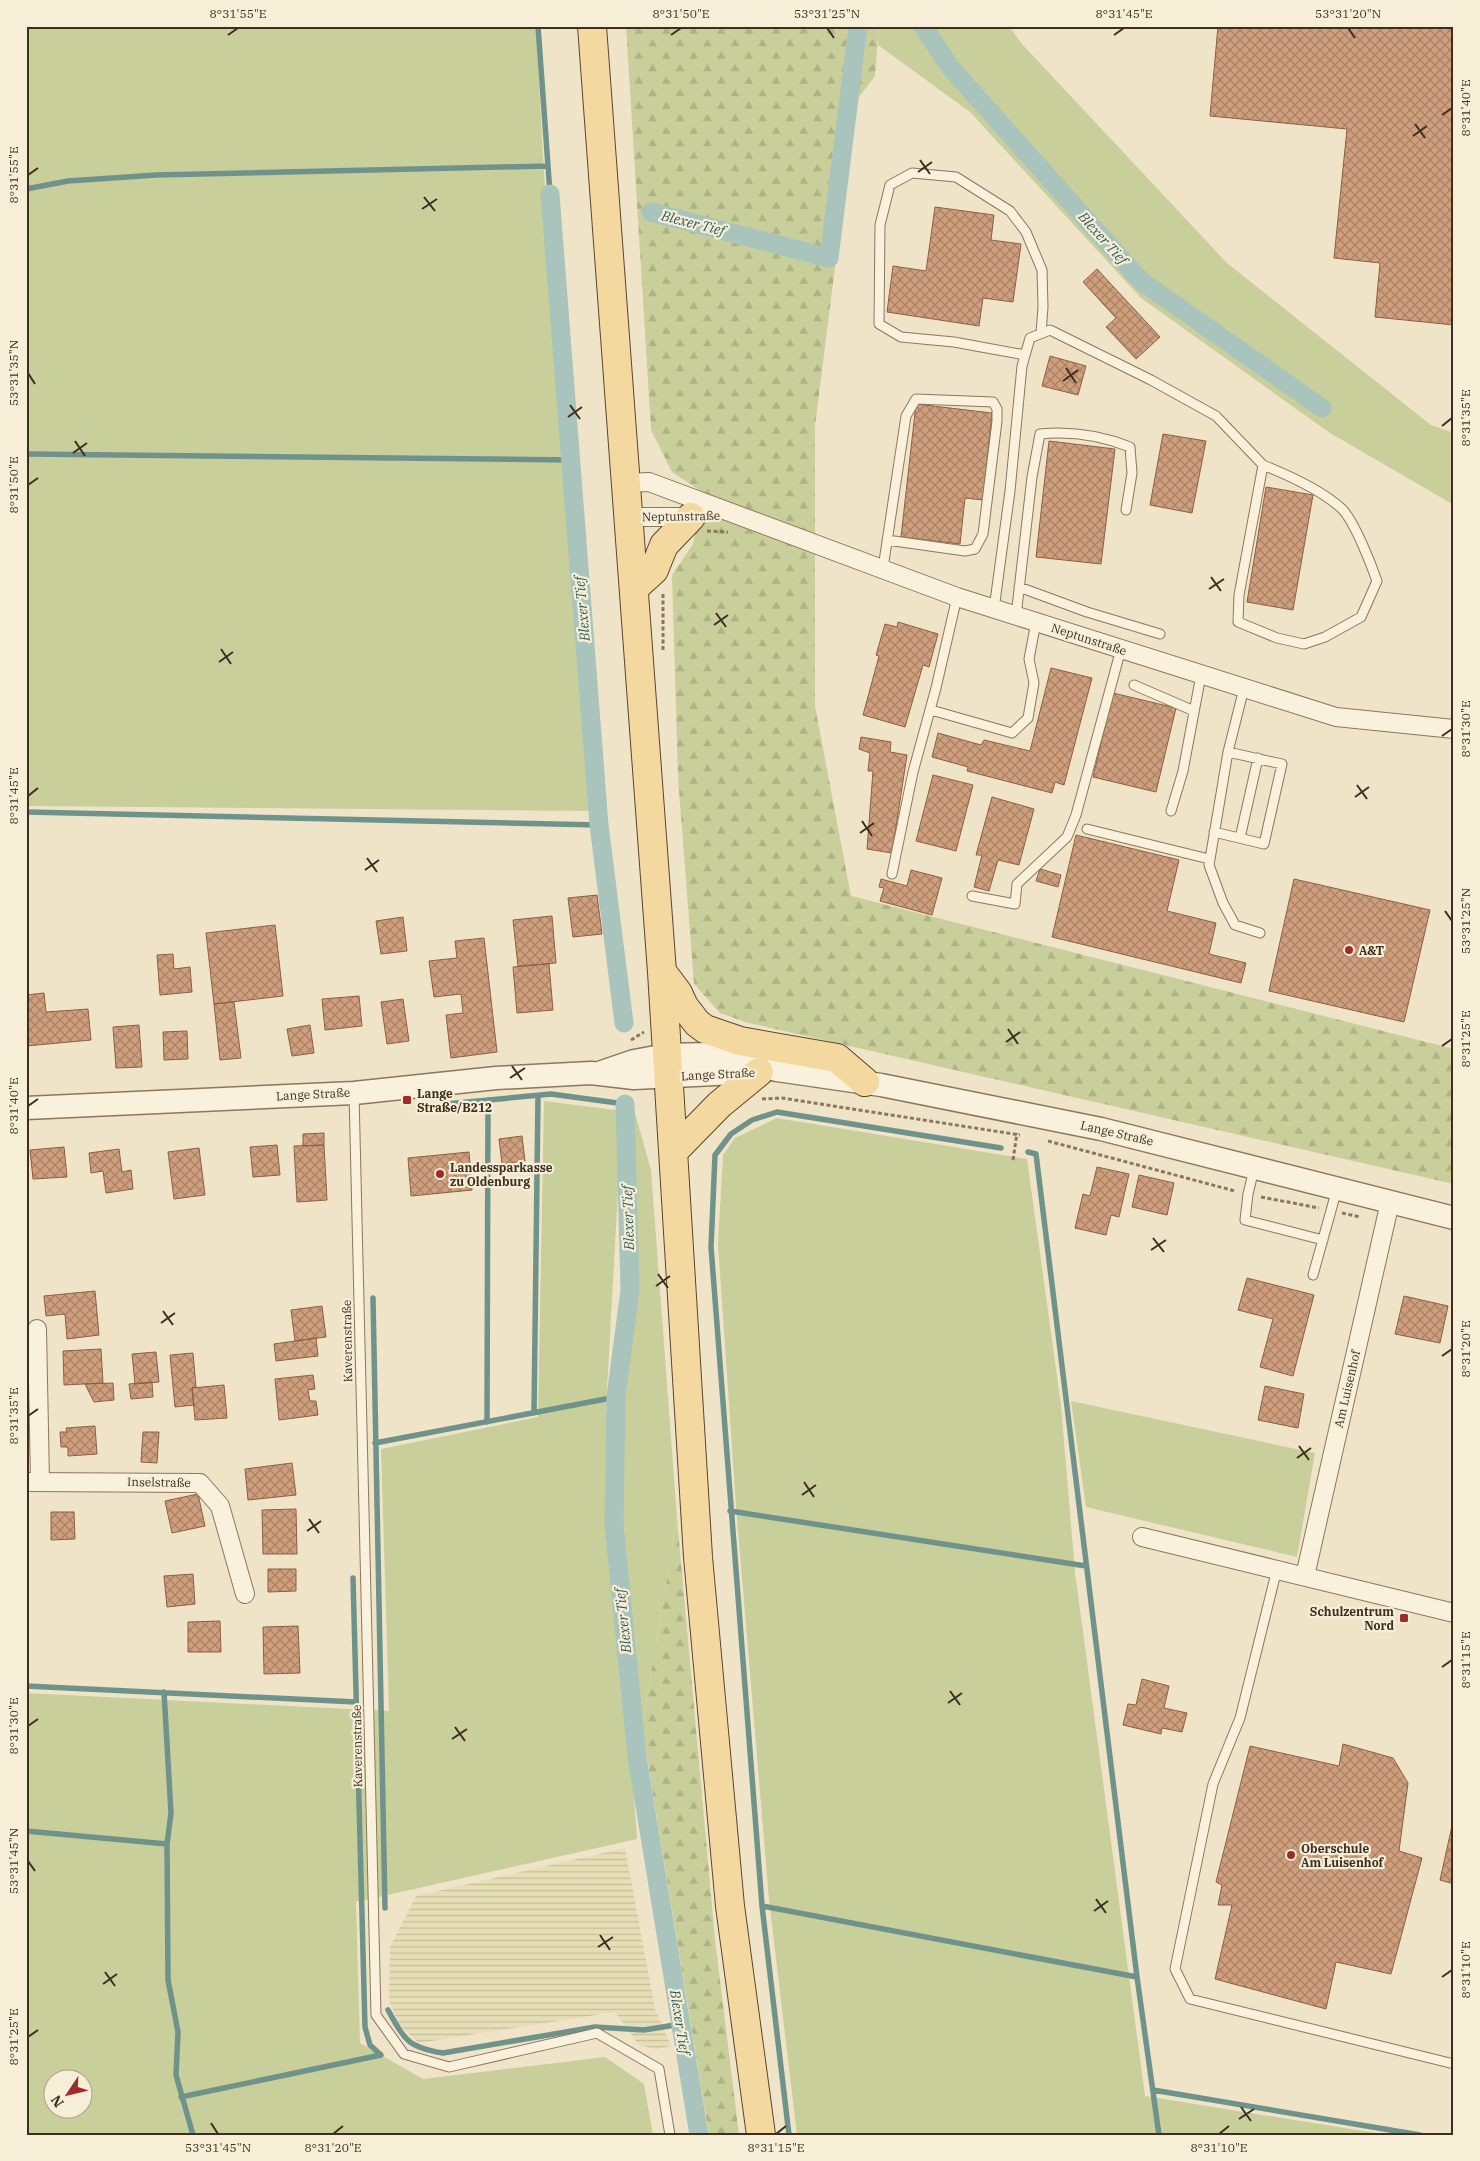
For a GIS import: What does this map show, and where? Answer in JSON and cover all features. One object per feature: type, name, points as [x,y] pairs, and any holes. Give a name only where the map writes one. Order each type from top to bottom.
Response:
[{"type":"main road","points":[[592,26],[662,972],[698,1557],[730,1906],[761,2135]]},
{"type":"main road","points":[[634,588],[654,570],[664,545],[697,524]]},
{"type":"main road","points":[[662,972],[678,992],[684,1006],[697,1023],[705,1029],[740,1041],[837,1058],[865,1082]]},
{"type":"main road","points":[[674,1151],[719,1105],[768,1071]]},
{"type":"street","name":"Neptunstraße","points":[[626,482],[649,482],[957,597],[1336,717],[1454,729]]},
{"type":"street","name":"Neptunstraße","points":[[629,517],[697,524],[733,514]]},
{"type":"street","name":"Lange Straße","points":[[26,1108],[354,1092],[496,1078],[599,1073],[634,1078],[667,1066],[768,1071],[865,1082],[1092,1127],[1337,1189],[1387,1213],[1454,1218]]},
{"type":"street","name":"Am Luisenhof","points":[[1305,1576],[1387,1213]]},
{"type":"street","points":[[33,1481],[37,1330]]},
{"type":"street","name":"Inselstraße","points":[[33,1481],[200,1483],[220,1506],[245,1594]]},
{"type":"street","points":[[1142,1537],[1454,1613]]},
{"type":"lane","points":[[1025,355],[954,342],[901,337],[879,324],[880,226],[890,185],[912,173],[956,177],[1010,211],[1026,232],[1042,270],[1043,307],[1041,333]]},
{"type":"lane","points":[[994,609],[1010,491],[1025,355],[1030,338],[1050,330],[1151,380],[1216,416],[1263,464],[1283,473],[1342,509],[1367,552],[1377,582],[1361,617],[1325,638],[1304,644],[1277,638],[1238,622],[1239,595],[1263,464]]},
{"type":"lane","points":[[883,568],[887,540],[906,416],[916,399],[993,402],[998,409],[997,421],[983,534],[975,549],[965,551],[887,540]]},
{"type":"lane","points":[[1016,616],[1032,477],[1040,434],[1057,432],[1082,435],[1114,441],[1130,447],[1132,473],[1126,510]]},
{"type":"lane","points":[[1019,587],[1087,612],[1160,634]]},
{"type":"lane","points":[[892,874],[913,772],[957,597]]},
{"type":"lane","points":[[930,710],[1012,733],[1028,718],[1034,683],[1030,659],[1036,622]]},
{"type":"lane","points":[[972,896],[1015,904],[1017,884],[1067,837],[1076,815],[1122,650]]},
{"type":"lane","points":[[1171,811],[1183,771],[1201,675]]},
{"type":"lane","points":[[1134,685],[1194,711]]},
{"type":"lane","points":[[1244,688],[1228,752],[1209,865],[1223,903],[1235,926],[1260,934]]},
{"type":"lane","points":[[1214,832],[1264,844],[1282,764],[1228,752]]},
{"type":"lane","points":[[1240,838],[1258,758]]},
{"type":"lane","points":[[1088,828],[1210,859]]},
{"type":"lane","name":"Kaverenstraße","points":[[354,1092],[376,2015],[404,2054],[449,2067],[597,2033],[659,2069],[670,2135]]},
{"type":"lane","points":[[1254,1167],[1248,1194],[1246,1220],[1323,1240]]},
{"type":"lane","points":[[1313,1275],[1337,1189]]},
{"type":"lane","points":[[1277,1569],[1240,1718],[1213,1784],[1174,1969],[1190,1999],[1454,2064]]},
{"type":"path","points":[[697,524],[736,534]]},
{"type":"path","points":[[663,590],[663,652]]},
{"type":"path","points":[[756,1099],[782,1098],[1024,1136]]},
{"type":"path","points":[[1013,1160],[1017,1135]]},
{"type":"path","points":[[1047,1141],[1248,1194],[1332,1211],[1387,1213]]},
{"type":"shaded area","points":[[625,1848],[655,2009],[671,2046],[655,2049],[639,2045],[615,2012],[419,2043],[400,2026],[389,2000],[390,1947],[416,1896]]},
{"type":"green space","points":[[26,26],[536,26],[544,173],[593,811],[26,806]]},
{"type":"green space","points":[[626,26],[879,26],[875,76],[856,101],[815,426],[815,706],[851,896],[1454,1049],[1454,1184],[745,1022],[720,1013],[694,984],[678,778],[672,575],[693,544],[702,492],[672,472],[651,430]]},
{"type":"green space","points":[[879,26],[1009,26],[1022,44],[1227,263],[1431,425],[1454,433],[1454,505],[1330,433],[1141,298],[970,112],[878,45]]},
{"type":"green space","points":[[544,1101],[616,1110],[622,1120],[606,1407],[637,1839],[356,1902],[360,2043],[423,2079],[605,2057],[644,2084],[653,2135],[26,2135],[26,1693],[389,1711],[381,1449],[538,1417]]},
{"type":"green space","points":[[633,1106],[651,1170],[677,1518],[642,1727],[623,1529],[622,1407],[639,1286]]},
{"type":"green space","points":[[777,1118],[1027,1159],[1061,1405],[1075,1572],[1145,2096],[1388,2135],[797,2135],[769,1900],[736,1506],[718,1244],[723,1155],[735,1138]]},
{"type":"green space","points":[[1071,1401],[1315,1453],[1297,1557],[1086,1507]]},
{"type":"green space","points":[[677,1518],[715,1939],[739,2135],[709,2135],[642,1727]]},
{"type":"building","points":[[1218,26],[1454,26],[1454,325],[1375,317],[1380,263],[1334,258],[1347,129],[1210,116]]},
{"type":"building","points":[[935,207],[994,215],[991,240],[1021,244],[1013,302],[983,298],[979,326],[887,312],[893,266],[926,271]]},
{"type":"building","points":[[1097,269],[1160,337],[1136,359],[1106,327],[1116,318],[1083,282]]},
{"type":"building","points":[[1050,356],[1086,366],[1078,395],[1042,386]]},
{"type":"building","points":[[916,404],[992,413],[983,500],[965,498],[960,544],[901,537]]},
{"type":"building","points":[[1163,434],[1206,441],[1192,513],[1150,505]]},
{"type":"building","points":[[1049,441],[1115,449],[1101,564],[1036,557]]},
{"type":"building","points":[[1266,487],[1313,495],[1293,610],[1247,602]]},
{"type":"building","points":[[898,622],[938,634],[929,667],[923,665],[905,727],[863,715],[879,656],[876,655],[885,624],[897,627]]},
{"type":"building","points":[[1051,668],[1092,678],[1064,785],[1055,782],[1052,793],[967,771],[968,767],[932,757],[938,733],[981,745],[984,740],[1030,751]]},
{"type":"building","points":[[1113,693],[1176,708],[1156,792],[1093,777]]},
{"type":"building","points":[[861,737],[891,742],[890,752],[907,755],[892,853],[867,849],[873,771],[868,771],[870,753],[859,749]]},
{"type":"building","points":[[933,775],[973,785],[956,851],[916,841]]},
{"type":"building","points":[[992,797],[1034,809],[1019,865],[998,860],[989,891],[974,887],[982,855],[976,855]]},
{"type":"building","points":[[1076,835],[1179,860],[1167,911],[1216,923],[1209,954],[1246,963],[1241,983],[1052,937]]},
{"type":"building","points":[[1040,869],[1061,875],[1058,887],[1036,881]]},
{"type":"building","points":[[911,870],[942,878],[932,915],[880,901],[884,888],[879,887],[881,879],[907,886]]},
{"type":"building","name":"A&T","points":[[1294,879],[1430,910],[1404,1022],[1269,991]]},
{"type":"building","points":[[597,895],[602,934],[573,937],[568,898]]},
{"type":"building","points":[[552,916],[556,963],[518,966],[513,920]]},
{"type":"building","points":[[403,917],[407,951],[381,954],[376,921]]},
{"type":"building","points":[[275,925],[283,996],[214,1004],[206,933]]},
{"type":"building","points":[[484,938],[497,1052],[451,1058],[446,1015],[463,1013],[461,994],[434,997],[429,961],[457,958],[455,941]]},
{"type":"building","points":[[173,954],[174,969],[190,967],[192,992],[160,995],[157,955]]},
{"type":"building","points":[[549,964],[553,1010],[517,1013],[513,967]]},
{"type":"building","points":[[44,993],[46,1012],[88,1009],[91,1040],[26,1046],[26,995]]},
{"type":"building","points":[[359,996],[362,1026],[325,1030],[322,999]]},
{"type":"building","points":[[403,999],[409,1041],[387,1044],[381,1002]]},
{"type":"building","points":[[234,1002],[241,1058],[220,1060],[214,1004]]},
{"type":"building","points":[[139,1025],[142,1067],[116,1068],[113,1027]]},
{"type":"building","points":[[310,1025],[314,1053],[292,1056],[287,1029]]},
{"type":"building","points":[[187,1031],[188,1059],[164,1060],[163,1032]]},
{"type":"building","points":[[324,1133],[324,1145],[303,1146],[303,1134]]},
{"type":"building","points":[[522,1136],[525,1161],[502,1164],[499,1139]]},
{"type":"building","points":[[277,1145],[280,1175],[253,1177],[250,1147]]},
{"type":"building","points":[[324,1145],[327,1200],[297,1202],[294,1146]]},
{"type":"building","points":[[64,1147],[67,1177],[33,1179],[30,1150]]},
{"type":"building","points":[[199,1148],[205,1195],[174,1199],[168,1152]]},
{"type":"building","points":[[119,1149],[122,1172],[131,1170],[133,1189],[106,1193],[103,1171],[91,1173],[89,1153]]},
{"type":"building","name":"Landessparkasse zu Oldenburg","points":[[469,1152],[472,1190],[411,1196],[408,1158]]},
{"type":"building","points":[[1097,1167],[1129,1174],[1119,1217],[1111,1215],[1106,1235],[1075,1228],[1083,1194],[1090,1196]]},
{"type":"building","points":[[1139,1175],[1174,1183],[1167,1215],[1132,1207]]},
{"type":"building","points":[[1247,1278],[1314,1295],[1293,1376],[1260,1367],[1273,1319],[1238,1310]]},
{"type":"building","points":[[95,1291],[99,1335],[67,1339],[65,1314],[46,1316],[44,1296]]},
{"type":"building","points":[[1404,1296],[1448,1306],[1440,1343],[1395,1334]]},
{"type":"building","points":[[322,1306],[326,1337],[295,1341],[291,1310]]},
{"type":"building","points":[[316,1338],[318,1356],[276,1361],[274,1344]]},
{"type":"building","points":[[101,1349],[103,1383],[64,1385],[63,1351]]},
{"type":"building","points":[[156,1352],[159,1382],[135,1384],[132,1354]]},
{"type":"building","points":[[193,1353],[196,1387],[192,1388],[194,1405],[175,1407],[170,1355]]},
{"type":"building","points":[[313,1375],[315,1389],[308,1390],[310,1401],[316,1401],[318,1415],[279,1420],[275,1379]]},
{"type":"building","points":[[152,1382],[153,1397],[131,1399],[129,1384]]},
{"type":"building","points":[[113,1383],[114,1400],[94,1402],[85,1384]]},
{"type":"building","points":[[224,1385],[227,1418],[195,1420],[192,1388]]},
{"type":"building","points":[[1265,1386],[1304,1394],[1298,1428],[1258,1420]]},
{"type":"building","points":[[95,1426],[97,1454],[68,1456],[68,1447],[61,1447],[60,1432],[67,1432],[66,1428]]},
{"type":"building","points":[[143,1432],[159,1432],[157,1463],[141,1462]]},
{"type":"building","points":[[292,1463],[296,1495],[248,1500],[245,1469]]},
{"type":"building","points":[[198,1494],[205,1526],[172,1533],[165,1501]]},
{"type":"building","points":[[296,1509],[297,1554],[263,1554],[262,1510]]},
{"type":"building","points":[[51,1512],[74,1512],[75,1539],[51,1540]]},
{"type":"building","points":[[268,1569],[296,1569],[296,1591],[268,1592]]},
{"type":"building","points":[[193,1574],[195,1604],[167,1607],[164,1576]]},
{"type":"building","points":[[220,1621],[221,1652],[188,1652],[188,1622]]},
{"type":"building","points":[[298,1626],[300,1673],[264,1674],[263,1627]]},
{"type":"building","points":[[1142,1679],[1169,1686],[1164,1708],[1187,1713],[1182,1732],[1162,1728],[1161,1734],[1123,1725],[1128,1704],[1136,1705]]},
{"type":"building","points":[[1343,1744],[1393,1758],[1408,1783],[1399,1851],[1422,1858],[1391,1974],[1336,1962],[1326,2009],[1215,1979],[1232,1905],[1218,1905],[1222,1885],[1216,1882],[1250,1746],[1339,1766]]},
{"type":"building","points":[[1454,1817],[1454,1884],[1440,1880]]},
{"type":"waterway","points":[[538,26],[550,194]]},
{"type":"waterway","name":"Blexer Tief","points":[[651,212],[829,258],[858,26]]},
{"type":"waterway","name":"Blexer Tief","points":[[923,26],[950,67],[1141,281],[1322,408]]},
{"type":"waterway","points":[[26,189],[68,181],[156,175],[548,166]]},
{"type":"waterway","name":"Blexer Tief","points":[[550,194],[599,825],[624,1023]]},
{"type":"waterway","points":[[26,454],[571,460]]},
{"type":"waterway","points":[[26,812],[599,825]]},
{"type":"waterway","points":[[446,1104],[551,1094],[625,1104]]},
{"type":"waterway","points":[[534,1413],[538,1096]]},
{"type":"waterway","points":[[487,1422],[488,1100]]},
{"type":"waterway","name":"Blexer Tief","points":[[625,1104],[630,1290],[616,1397],[614,1524],[637,1757],[699,2135]]},
{"type":"waterway","points":[[789,2135],[762,1906],[711,1247],[715,1155],[731,1134],[752,1120],[777,1112],[1001,1148]]},
{"type":"waterway","points":[[1028,1152],[1036,1154],[1137,1977],[1159,2135]]},
{"type":"waterway","points":[[373,1298],[385,1908]]},
{"type":"waterway","points":[[375,1443],[616,1397]]},
{"type":"waterway","points":[[730,1511],[1086,1566]]},
{"type":"waterway","points":[[181,2097],[381,2055],[370,2045],[365,2027],[353,1578]]},
{"type":"waterway","points":[[26,1686],[356,1702]]},
{"type":"waterway","points":[[164,1692],[171,1813],[167,1844],[168,1980],[178,2032],[176,2075],[193,2135]]},
{"type":"waterway","points":[[26,1831],[167,1844]]},
{"type":"waterway","points":[[762,1906],[1137,1977]]},
{"type":"waterway","points":[[388,2010],[403,2035],[414,2045],[443,2053],[595,2027],[644,2030],[681,2024]]},
{"type":"waterway","points":[[1153,2090],[1420,2135]]},
{"type":"place","name":"A&T","points":[[1349,950]]},
{"type":"place","name":"Lange Straße/B212","points":[[407,1100]]},
{"type":"place","name":"Landessparkasse zu Oldenburg","points":[[440,1174]]},
{"type":"place","name":"Schulzentrum Nord","points":[[1404,1618]]},
{"type":"place","name":"Oberschule Am Luisenhof","points":[[1291,1855]]}]
